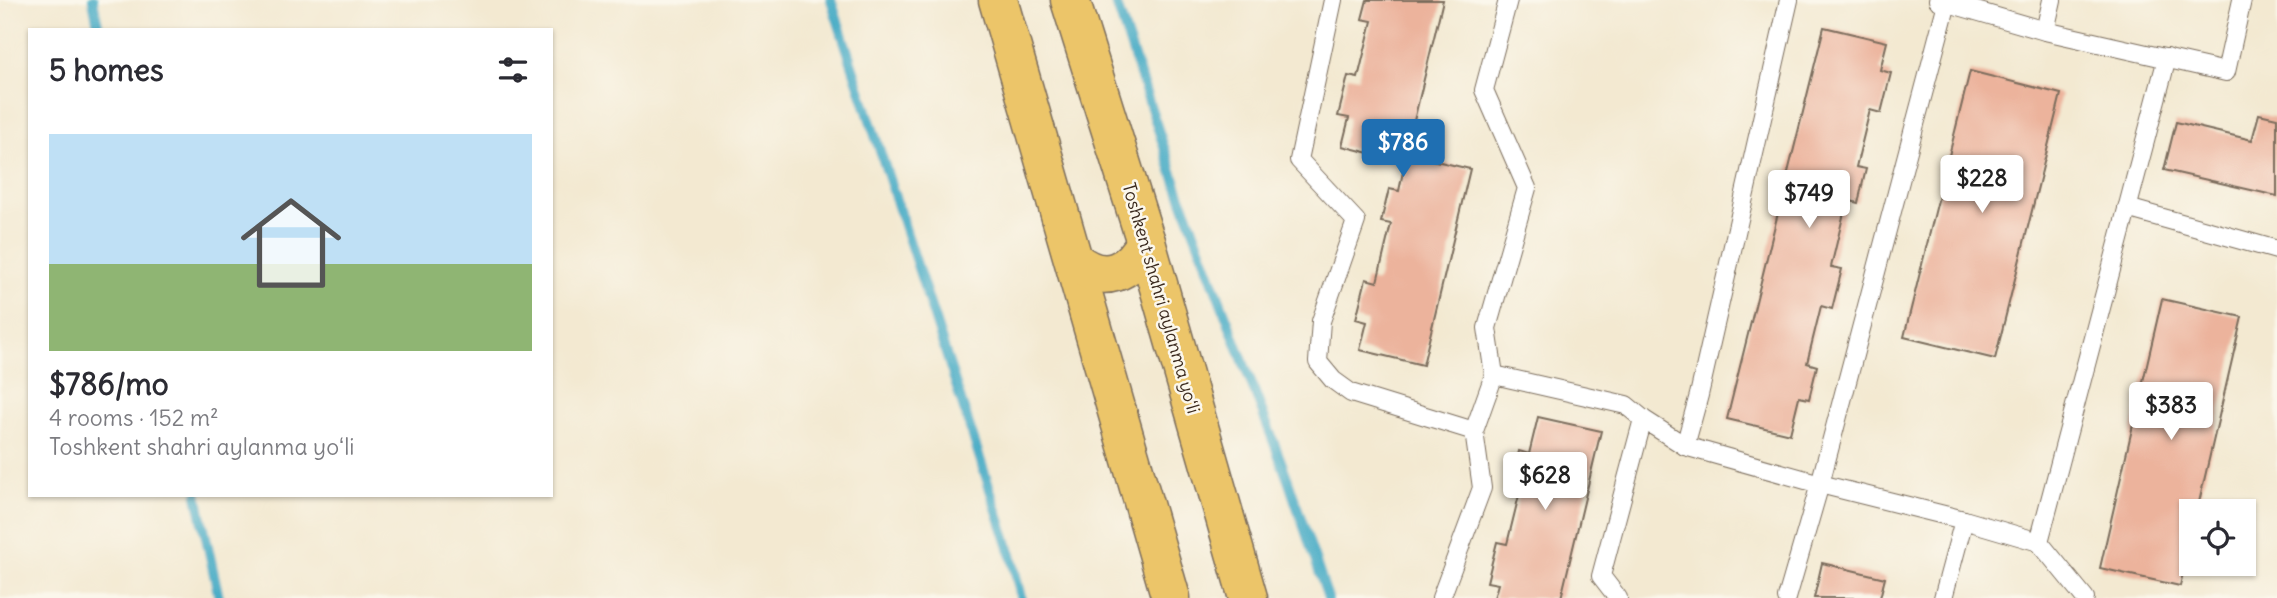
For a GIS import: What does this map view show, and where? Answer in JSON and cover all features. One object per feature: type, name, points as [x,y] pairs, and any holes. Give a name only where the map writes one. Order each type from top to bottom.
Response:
[{"type":"highway","points":[[998,0],[1076,262],[1171,598]]},
{"type":"highway","name":"Toshkent shahri aylanma yoʻli","points":[[1070,0],[1146,242],[1248,598]]},
{"type":"highway","points":[[1076,262],[1093,272],[1113,273],[1134,260],[1146,242]]},
{"type":"lane","points":[[1333,0],[1299,160],[1356,221],[1321,321],[1318,362],[1333,380],[1350,393],[1475,431]]},
{"type":"lane","points":[[1441,598],[1482,488],[1475,431],[1494,375],[1487,328],[1527,188],[1484,90],[1508,0]]},
{"type":"lane","points":[[1685,446],[1789,0]]},
{"type":"lane","points":[[2045,31],[2052,0]]},
{"type":"lane","points":[[1787,598],[1820,484],[1941,1],[2045,31],[2226,72],[2242,0]]},
{"type":"lane","points":[[2039,542],[2168,58]]},
{"type":"lane","points":[[2127,208],[2277,250]]},
{"type":"lane","points":[[1494,375],[1626,405],[1685,446],[2039,542],[2085,598]]},
{"type":"lane","points":[[1618,598],[1601,576],[1643,419]]},
{"type":"lane","points":[[1943,598],[1965,520]]},
{"type":"building","points":[[1367,0],[1443,0],[1406,154],[1470,169],[1423,365],[1360,350],[1367,322],[1356,319],[1366,279],[1377,282],[1391,224],[1381,222],[1389,189],[1399,191],[1405,162],[1342,146],[1349,118],[1338,116],[1348,76],[1358,78],[1372,21],[1362,19]]},
{"type":"building","points":[[1824,27],[1887,42],[1880,70],[1891,73],[1881,113],[1870,110],[1856,167],[1866,169],[1858,203],[1847,200],[1831,267],[1842,269],[1832,309],[1821,306],[1807,363],[1817,366],[1809,399],[1799,397],[1790,434],[1727,419]]},
{"type":"building","points":[[1970,71],[2061,94],[1995,359],[1904,337]]},
{"type":"building","points":[[2259,114],[2277,118],[2277,196],[2164,170],[2176,122],[2252,140]]},
{"type":"building","points":[[2162,299],[2242,317],[2200,499],[2179,499],[2179,576],[2182,576],[2180,586],[2100,568]]},
{"type":"building","points":[[1538,417],[1601,431],[1561,598],[1494,598],[1498,584],[1487,582],[1497,542],[1507,544],[1521,487],[1511,485],[1519,451],[1529,454]]},
{"type":"building","points":[[1822,563],[1885,578],[1880,598],[1814,598]]},
{"type":"waterway","points":[[93,0],[99,28]]},
{"type":"waterway","points":[[831,0],[1011,554],[1021,598]]},
{"type":"waterway","points":[[1115,0],[1178,189],[1288,480],[1328,598]]},
{"type":"waterway","points":[[197,497],[219,598]]}]
